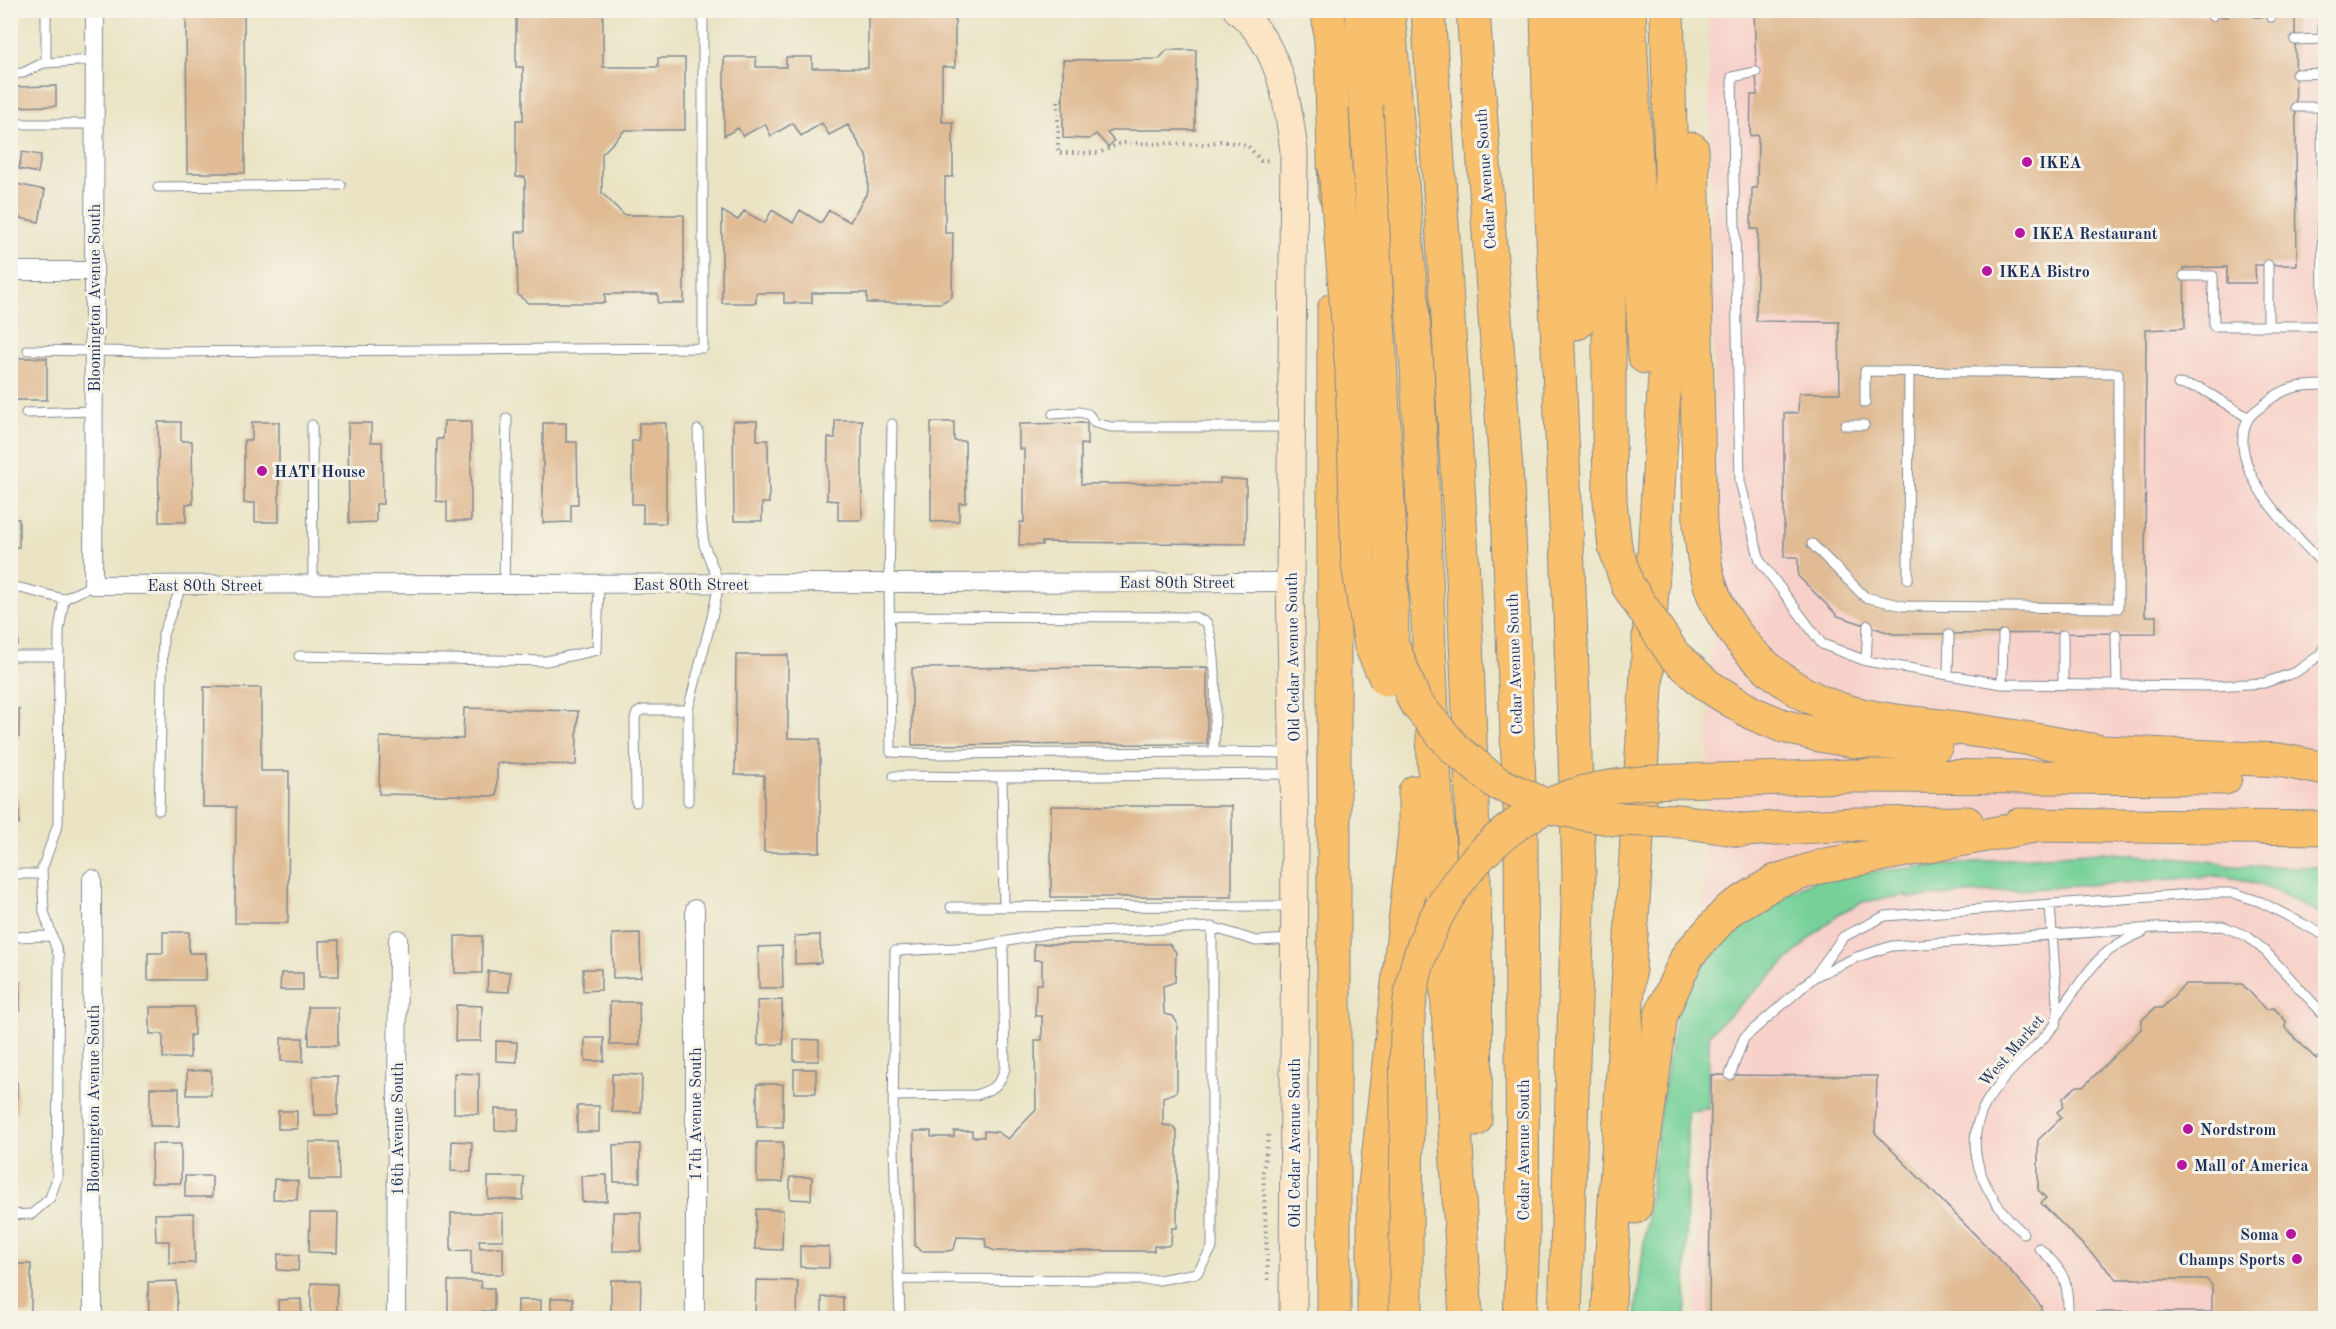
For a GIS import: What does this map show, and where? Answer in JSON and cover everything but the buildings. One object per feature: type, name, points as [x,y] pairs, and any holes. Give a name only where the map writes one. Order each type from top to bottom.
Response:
[{"type":"highway","points":[[1328,10],[1335,167],[1352,372],[1358,564],[1371,646],[1399,708],[1442,763],[1491,799],[1553,825],[1613,834],[1683,834],[1902,824],[2325,828]]},
{"type":"highway","points":[[1362,10],[1390,556],[1392,644],[1415,702],[1454,748],[1497,783],[1549,807],[1614,819],[1680,821],[1741,830]]},
{"type":"highway","points":[[1388,10],[1417,368],[1435,794],[1466,1318]]},
{"type":"highway","points":[[1428,10],[1459,486],[1472,829],[1475,1086],[1472,1318]]},
{"type":"highway","name":"Cedar Avenue South","points":[[1473,10],[1507,484],[1521,834],[1523,1236],[1520,1318]]},
{"type":"highway","points":[[1546,10],[1552,215],[1579,872],[1565,1318]]},
{"type":"highway","points":[[1570,613],[1581,133],[1577,10]]},
{"type":"highway","points":[[1609,10],[1611,512],[1615,547],[1628,586],[1674,655],[1708,686],[1752,713],[1783,726],[1819,735],[1854,741],[2279,760],[2323,768]]},
{"type":"highway","points":[[1629,10],[1646,373],[1649,653]]},
{"type":"highway","points":[[1609,1310],[1665,374],[1671,183],[1667,10]]},
{"type":"highway","points":[[1681,10],[1693,173],[1700,524],[1702,548],[1716,601],[1731,627],[1757,658],[1782,680],[1814,699],[1846,711],[1882,718],[1973,730],[2102,752]]},
{"type":"highway","points":[[1334,1318],[1335,167]]},
{"type":"highway","points":[[1374,1318],[1374,1194],[1415,834],[1417,368]]},
{"type":"highway","points":[[1406,1318],[1407,1063],[1412,989],[1422,948],[1438,913],[1458,881],[1487,850],[1528,817],[1557,802],[1585,792],[1616,786],[1678,781],[1851,776],[2114,779],[2278,777],[2323,768]]},
{"type":"highway","points":[[1609,1310],[1632,1235],[1661,1015],[1688,955],[1729,910],[1776,881],[1826,865],[2040,825]]},
{"type":"street","name":"Bloomington Avenue South","points":[[93,585],[96,10]]},
{"type":"street","name":"Old Cedar Avenue South","points":[[1237,10],[1264,41],[1279,70],[1288,104],[1294,151],[1290,582],[1295,906],[1293,1318]]},
{"type":"street","points":[[10,271],[94,271]]},
{"type":"street","name":"East 80th Street","points":[[93,585],[1290,582]]},
{"type":"street","name":"Bloomington Avenue South","points":[[92,879],[93,1318]]},
{"type":"street","name":"17th Avenue South","points":[[695,909],[695,1318]]},
{"type":"street","name":"16th Avenue South","points":[[396,1318],[398,939]]},
{"type":"lane","points":[[46,10],[46,63]]},
{"type":"lane","points":[[28,350],[703,348],[703,10]]},
{"type":"lane","points":[[2295,40],[2323,39],[2323,10]]},
{"type":"lane","points":[[10,74],[23,73],[46,63],[95,60]]},
{"type":"lane","points":[[1756,72],[1732,77],[1740,481],[1760,561],[1822,644],[1866,662],[2002,684],[2214,686],[2264,683],[2296,672],[2320,655],[2325,644]]},
{"type":"lane","points":[[2296,74],[2325,73]]},
{"type":"lane","points":[[2184,276],[2213,276],[2214,327],[2323,327],[2322,106],[2296,106]]},
{"type":"lane","points":[[10,124],[95,124]]},
{"type":"lane","points":[[158,187],[341,185]]},
{"type":"lane","points":[[2268,265],[2268,327]]},
{"type":"lane","points":[[1812,544],[1865,597],[1903,606],[2118,608],[2118,373],[1865,370],[1865,404]]},
{"type":"lane","points":[[1908,579],[1909,371]]},
{"type":"lane","points":[[2178,384],[2200,388],[2249,418]]},
{"type":"lane","points":[[2325,385],[2300,385],[2275,394],[2249,418],[2243,444],[2249,471],[2275,514],[2325,567]]},
{"type":"lane","points":[[26,413],[93,411]]},
{"type":"lane","points":[[1053,414],[1079,412],[1088,414],[1095,423],[1111,427],[1291,427]]},
{"type":"lane","points":[[504,584],[507,418]]},
{"type":"lane","points":[[892,424],[889,583],[891,752],[935,754],[1214,752],[1294,764]]},
{"type":"lane","points":[[312,425],[313,584]]},
{"type":"lane","points":[[1845,425],[1864,425]]},
{"type":"lane","points":[[688,801],[688,710],[719,584],[704,545],[698,430]]},
{"type":"lane","points":[[300,656],[546,661],[597,650],[599,584]]},
{"type":"lane","points":[[10,588],[20,588],[64,599],[93,585]]},
{"type":"lane","points":[[159,810],[163,634],[182,585]]},
{"type":"lane","points":[[10,1215],[32,1214],[50,1198],[57,1178],[59,957],[44,912],[42,869],[58,824],[59,631],[64,599]]},
{"type":"lane","points":[[889,616],[1195,617],[1207,623],[1210,634],[1214,664],[1214,752]]},
{"type":"lane","points":[[1866,662],[1868,625]]},
{"type":"lane","points":[[1948,675],[1949,634]]},
{"type":"lane","points":[[2002,684],[2003,634]]},
{"type":"lane","points":[[2063,634],[2063,684]]},
{"type":"lane","points":[[2116,634],[2117,685]]},
{"type":"lane","points":[[10,656],[59,656]]},
{"type":"lane","points":[[636,802],[635,719],[638,713],[643,710],[688,710]]},
{"type":"lane","points":[[894,776],[1002,777],[1294,764]]},
{"type":"lane","points":[[1002,777],[1004,907]]},
{"type":"lane","points":[[10,874],[42,874]]},
{"type":"lane","points":[[1730,1076],[1744,1038],[1814,977],[1843,937],[1886,916],[2050,906],[2206,892],[2235,893],[2261,902],[2325,936]]},
{"type":"lane","points":[[951,907],[1295,906]]},
{"type":"lane","points":[[2050,906],[2058,1014]]},
{"type":"lane","points":[[900,1279],[1159,1280],[1197,1273],[1212,1248],[1212,927]]},
{"type":"lane","points":[[900,1318],[893,1096],[895,951],[976,947],[1046,934],[1212,927],[1256,941],[1295,939]]},
{"type":"lane","points":[[1814,977],[1857,957],[1892,946],[2154,928],[2222,927],[2247,936],[2265,951],[2325,1017]]},
{"type":"lane","name":"West Market","points":[[2023,1233],[2009,1220],[1985,1188],[1975,1145],[1978,1122],[1986,1103],[1996,1088],[2055,1025],[2058,1014],[2105,952],[2123,940],[2154,928]]},
{"type":"lane","points":[[10,937],[52,936]]},
{"type":"lane","points":[[893,1096],[975,1095],[988,1091],[1001,1082],[1005,1068],[1003,943]]},
{"type":"lane","points":[[2039,1248],[2061,1272],[2067,1284],[2067,1318]]},
{"type":"path","points":[[1063,100],[1058,100],[1058,153],[1099,153],[1121,143],[1207,144],[1221,141],[1248,145],[1261,161],[1269,160],[1270,149]]},
{"type":"shaded area","points":[[1708,11],[2325,11],[2325,1318],[1696,1318],[1698,1026],[1716,530]]},
{"type":"green space","points":[[2101,852],[2217,862],[2230,866],[2325,867],[2325,917],[2272,889],[2243,880],[2214,876],[1908,898],[1906,895],[1863,902],[1840,913],[1709,1034],[1708,1109],[1687,1111],[1686,1318],[1635,1318],[1659,1118],[1677,1011],[1688,981],[1714,944],[1745,916],[1822,876]]},
{"type":"place","name":"IKEA","points":[[2027,162]]},
{"type":"place","name":"IKEA Restaurant","points":[[2020,233]]},
{"type":"place","name":"IKEA Bistro","points":[[1987,271]]},
{"type":"place","name":"HATI House","points":[[262,471]]},
{"type":"place","name":"Nordstrom","points":[[2188,1129]]},
{"type":"place","name":"Mall of America","points":[[2182,1165]]},
{"type":"place","name":"Soma","points":[[2291,1234]]},
{"type":"place","name":"Champs Sports","points":[[2297,1259]]}]
